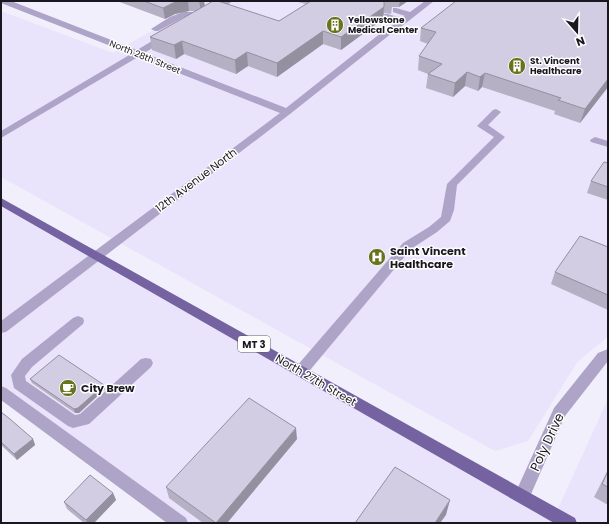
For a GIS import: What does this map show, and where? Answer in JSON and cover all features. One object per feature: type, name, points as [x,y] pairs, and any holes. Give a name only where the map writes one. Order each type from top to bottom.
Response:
[{"type":"main road","name":"North 27th Street","points":[[1,201],[569,523]]},
{"type":"street","name":"North 28th Street","points":[[4,1],[287,112]]},
{"type":"street","points":[[190,23],[229,1]]},
{"type":"street","name":"12th Avenue North","points":[[1,328],[287,112],[411,14],[430,1]]},
{"type":"street","points":[[396,10],[411,14]]},
{"type":"street","points":[[155,28],[185,13],[194,13],[203,16]]},
{"type":"street","points":[[387,16],[403,21]]},
{"type":"street","points":[[1,135],[170,34]]},
{"type":"street","points":[[301,371],[407,246],[429,232],[445,219],[449,208],[452,184],[500,137],[482,126],[496,112]]},
{"type":"street","points":[[595,140],[608,144]]},
{"type":"street","points":[[78,321],[27,363],[18,375],[19,384],[73,422],[84,420],[146,363]]},
{"type":"street","name":"Poly Drive","points":[[522,496],[559,412],[603,357],[608,354]]},
{"type":"street","points":[[1,392],[180,523]]},
{"type":"shaded area","name":"Saint Vincent Healthcare","points":[[177,1],[608,1],[608,337],[578,361],[528,441],[495,451],[1,177],[1,11],[113,53],[193,7]]},
{"type":"shaded area","points":[[1,201],[555,515],[608,399],[608,523],[183,523],[1,391]]},
{"type":"building","points":[[144,1],[183,1],[173,3],[163,8]]},
{"type":"building","points":[[213,1],[218,1],[279,21],[311,1],[384,1],[384,7],[341,37],[323,31],[277,63],[247,52],[235,60],[182,41],[174,45],[150,37]]},
{"type":"building","name":"St. Vincent Healthcare","points":[[456,1],[608,1],[608,79],[585,109],[558,100],[561,98],[485,73],[480,77],[467,72],[455,83],[428,74],[442,64],[419,56],[436,32],[421,28]]},
{"type":"building","points":[[604,162],[608,163],[608,187],[591,181]]},
{"type":"building","points":[[580,236],[608,247],[608,295],[555,272]]},
{"type":"building","name":"City Brew","points":[[59,355],[104,385],[78,408],[74,409],[30,379]]},
{"type":"building","points":[[249,398],[296,428],[216,523],[166,487]]},
{"type":"building","points":[[1,412],[33,439],[14,454],[1,442]]},
{"type":"building","points":[[395,467],[450,500],[435,523],[355,523]]},
{"type":"building","points":[[608,471],[608,487],[602,484]]},
{"type":"building","points":[[90,475],[113,493],[86,520],[64,502]]},
{"type":"place","name":"Yellowstone Medical Center","points":[[335,25]]},
{"type":"place","name":"St. Vincent Healthcare","points":[[517,66]]},
{"type":"place","name":"Saint Vincent Healthcare","points":[[377,257]]},
{"type":"place","name":"City Brew","points":[[68,388]]}]
